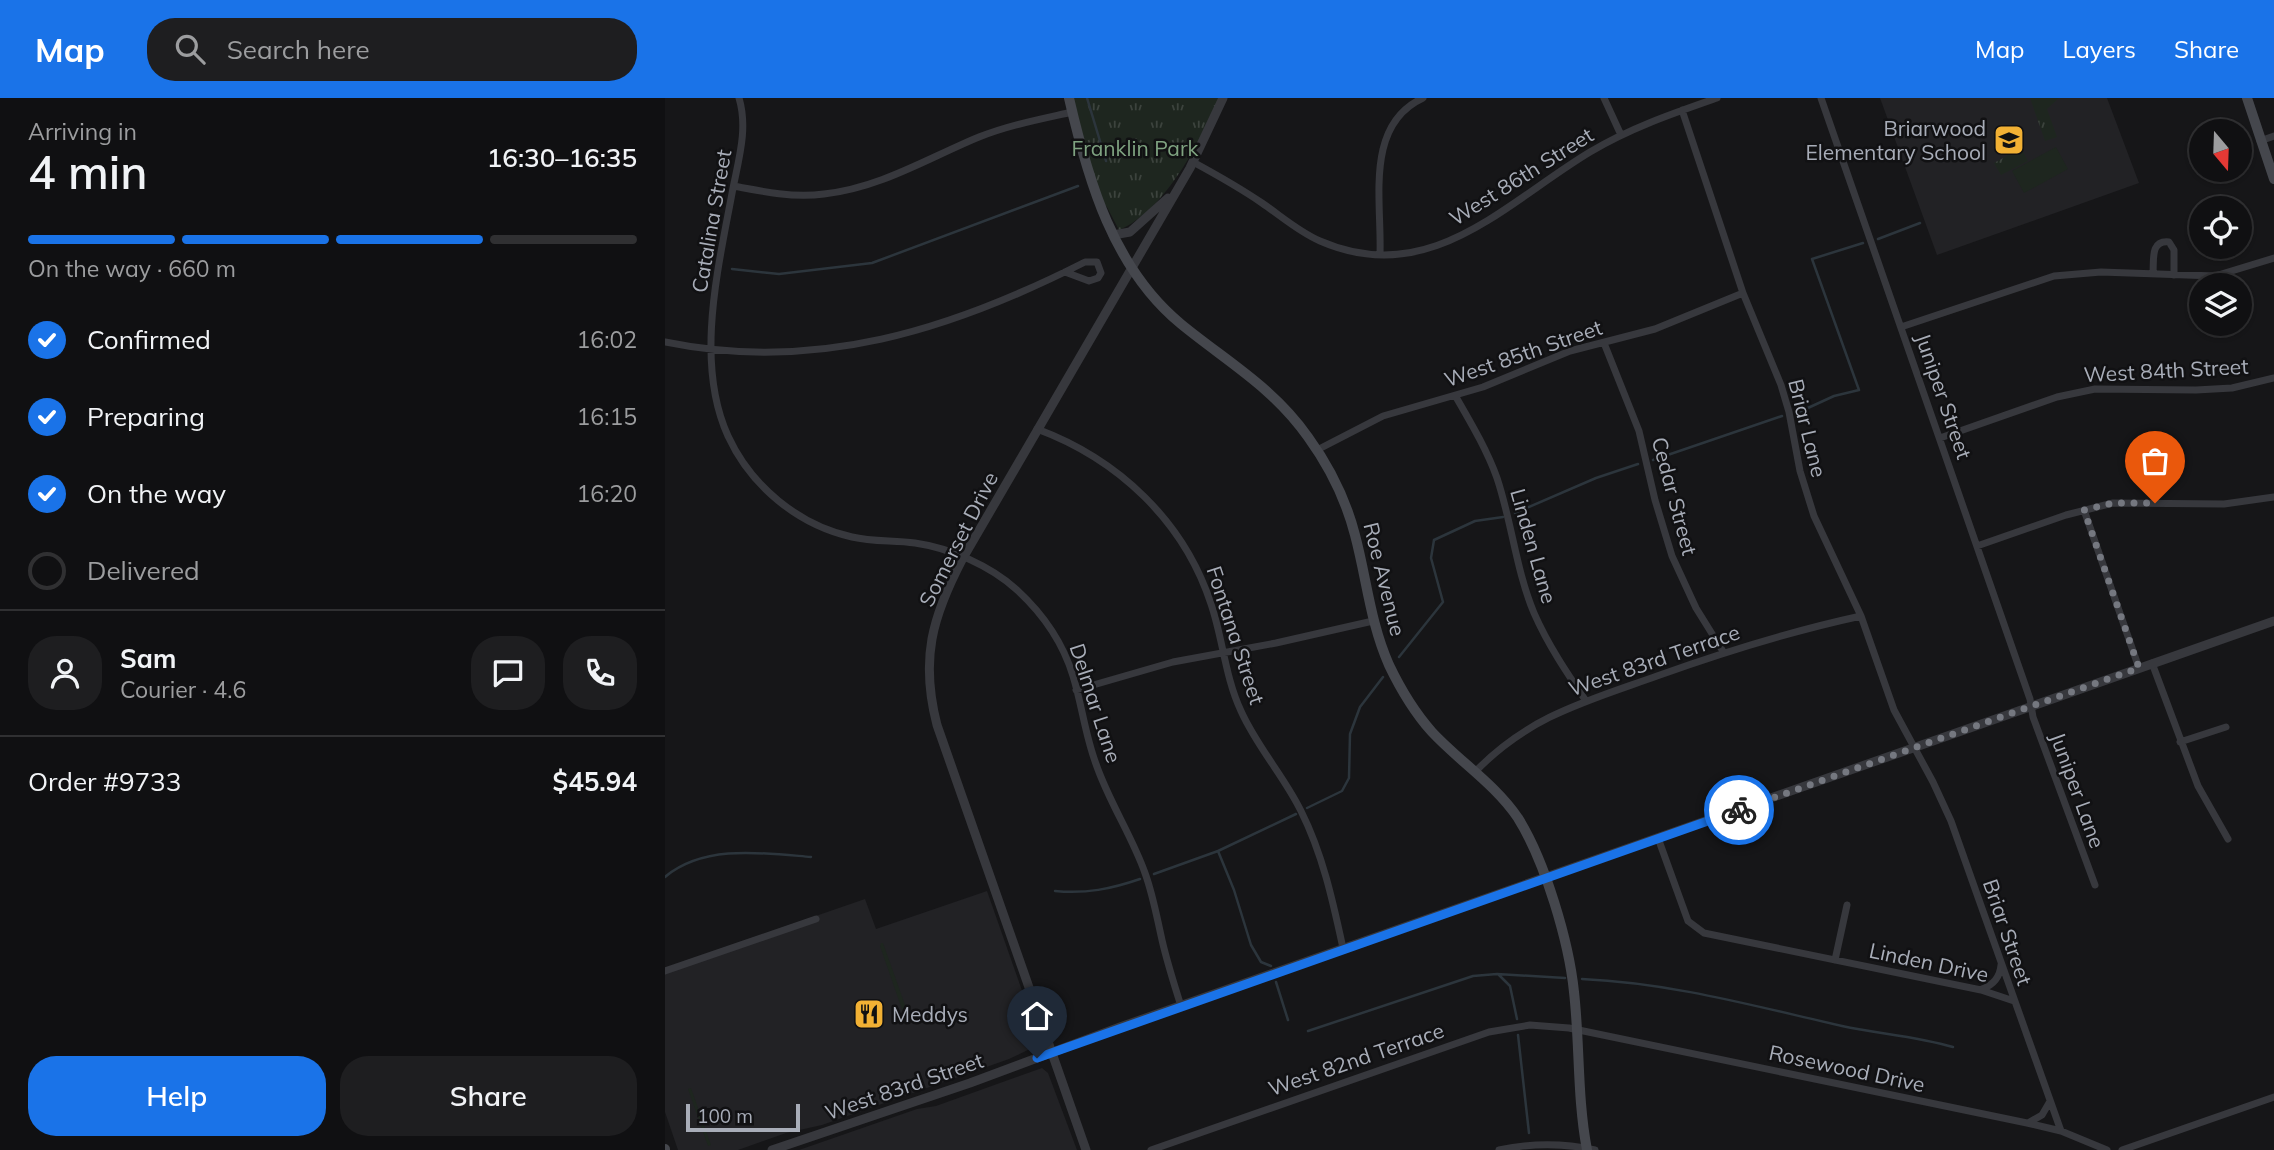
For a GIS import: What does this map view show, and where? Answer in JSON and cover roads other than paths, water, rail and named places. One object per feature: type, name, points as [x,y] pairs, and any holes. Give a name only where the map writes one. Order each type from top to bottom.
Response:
[{"type":"main road","name":"Roe Avenue","points":[[1069,98],[1097,198],[1131,267],[1152,297],[1178,321],[1251,376],[1282,405],[1317,450],[1339,490],[1355,533],[1373,621],[1391,668],[1421,719],[1498,793],[1531,842],[1563,932],[1571,965],[1579,1092],[1589,1149]]},
{"type":"main road","points":[[2246,98],[2274,178]]},
{"type":"street","name":"Catalina Street","points":[[712,350],[718,272],[743,132],[739,98]]},
{"type":"street","name":"Somerset Drive","points":[[1086,1150],[931,704],[928,667],[933,628],[943,598],[963,558],[1193,162],[1223,98]]},
{"type":"street","points":[[1380,254],[1379,172],[1384,144],[1397,118],[1423,98]]},
{"type":"street","points":[[1604,98],[1621,135]]},
{"type":"street","name":"West 86th Street","points":[[1193,162],[1236,185],[1298,229],[1320,241],[1351,251],[1380,254],[1420,250],[1462,237],[1491,221],[1591,151],[1621,135],[1717,98]]},
{"type":"street","name":"Juniper Street","points":[[1821,98],[2031,707]]},
{"type":"street","name":"Briar Lane","points":[[1682,110],[1743,293],[1781,385],[1800,471],[1814,516],[1861,616],[1884,685],[1914,748]]},
{"type":"street","points":[[734,186],[808,196],[851,190],[889,178],[996,131],[1072,112]]},
{"type":"street","points":[[2260,141],[2274,136]]},
{"type":"street","points":[[1113,235],[1130,232],[1177,189]]},
{"type":"street","points":[[2153,274],[2154,250],[2164,241],[2169,242],[2174,250],[2174,275]]},
{"type":"street","points":[[1901,327],[2054,276],[2101,272],[2215,276],[2274,258]]},
{"type":"street","points":[[665,342],[712,350],[788,353],[827,350],[882,340],[981,310],[1065,272]]},
{"type":"street","name":"West 85th Street","points":[[1317,450],[1383,416],[1413,406],[1457,397],[1570,351],[1668,324],[1743,293]]},
{"type":"street","name":"Cedar Street","points":[[1604,343],[1639,431],[1660,522],[1672,556],[1696,608],[1724,653]]},
{"type":"street","name":"Delmar Lane","points":[[712,350],[715,399],[728,437],[752,475],[777,500],[794,512],[832,531],[861,538],[927,546],[963,558],[998,575],[1032,604],[1059,643],[1070,667],[1095,764],[1145,873],[1170,974],[1181,1006]]},
{"type":"street","name":"West 84th Street","points":[[1940,438],[2057,397],[2095,389],[2232,388],[2274,377]]},
{"type":"street","name":"Linden Lane","points":[[1457,397],[1487,453],[1497,478],[1519,567],[1535,614],[1560,662],[1586,701]]},
{"type":"street","name":"Fontana Street","points":[[1037,429],[1065,441],[1113,469],[1136,487],[1167,521],[1196,566],[1216,618],[1232,690],[1243,716],[1292,794],[1314,841],[1330,888],[1343,948]]},
{"type":"street","points":[[1977,546],[2084,510],[2133,502],[2212,505],[2274,497]]},
{"type":"street","points":[[2084,510],[2139,668]]},
{"type":"street","name":"West 83rd Terrace","points":[[1476,771],[1492,754],[1525,729],[1586,701],[1724,653],[1861,616]]},
{"type":"street","points":[[1076,690],[1143,669],[1373,621]]},
{"type":"street","name":"West 83rd Street","points":[[772,1150],[2274,621]]},
{"type":"street","points":[[2152,663],[2197,786],[2228,839]]},
{"type":"street","name":"Juniper Lane","points":[[2031,707],[2059,794],[2095,885]]},
{"type":"street","points":[[2180,742],[2225,727]]},
{"type":"street","name":"Briar Street","points":[[1914,748],[1951,821],[2060,1131]]},
{"type":"street","name":"Linden Drive","points":[[1658,838],[1681,906],[1688,921],[1695,927],[1715,935],[1981,989],[2014,1002]]},
{"type":"street","points":[[1835,960],[1847,905]]},
{"type":"street","points":[[665,971],[816,919]]},
{"type":"street","points":[[1981,989],[1992,984],[1998,977],[2001,964]]},
{"type":"street","name":"West 82nd Terrace","points":[[1151,1150],[1489,1032],[1530,1026],[1577,1030]]},
{"type":"street","name":"Rosewood Drive","points":[[1577,1030],[2028,1123],[2060,1131],[2106,1150]]},
{"type":"street","points":[[2122,1150],[2274,1097]]},
{"type":"street","points":[[2028,1123],[2038,1119],[2049,1102]]},
{"type":"street","points":[[2143,1150],[2151,1140]]},
{"type":"street","points":[[1499,1150],[1540,1144],[1589,1149]]},
{"type":"waterway","points":[[1087,98],[1106,161]]},
{"type":"waterway","points":[[732,269],[779,274],[872,263],[1078,186]]},
{"type":"waterway","points":[[1878,239],[1920,223]]},
{"type":"waterway","points":[[1797,413],[1834,396],[1859,390],[1812,259],[1863,243]]},
{"type":"waterway","points":[[1653,460],[1782,416]]},
{"type":"waterway","points":[[1515,513],[1596,478],[1638,464]]},
{"type":"waterway","points":[[1399,657],[1443,602],[1431,558],[1434,540],[1475,521],[1503,517]]},
{"type":"waterway","points":[[1307,808],[1342,791],[1349,778],[1350,734],[1360,707],[1383,677]]},
{"type":"waterway","points":[[1218,851],[1296,814]]},
{"type":"waterway","points":[[1154,874],[1218,851],[1234,890],[1251,945],[1261,962],[1271,966]]},
{"type":"waterway","points":[[665,877],[698,859],[716,855],[754,853],[811,857]]},
{"type":"waterway","points":[[1055,891],[1098,890],[1140,879]]},
{"type":"waterway","points":[[1308,1031],[1473,976],[1497,974],[1565,978]]},
{"type":"waterway","points":[[1499,975],[1510,986],[1517,1019]]},
{"type":"waterway","points":[[1582,979],[1681,990],[1842,1026],[1953,1047]]},
{"type":"waterway","points":[[1276,982],[1288,1020]]},
{"type":"waterway","points":[[1518,1035],[1529,1133]]},
{"type":"place","name":"Briarwood Elementary School","points":[[2009,140]]},
{"type":"place","name":"Meddys","points":[[869,1014]]},
{"type":"park label","name":"Franklin Park","points":[[1135,148]]}]
